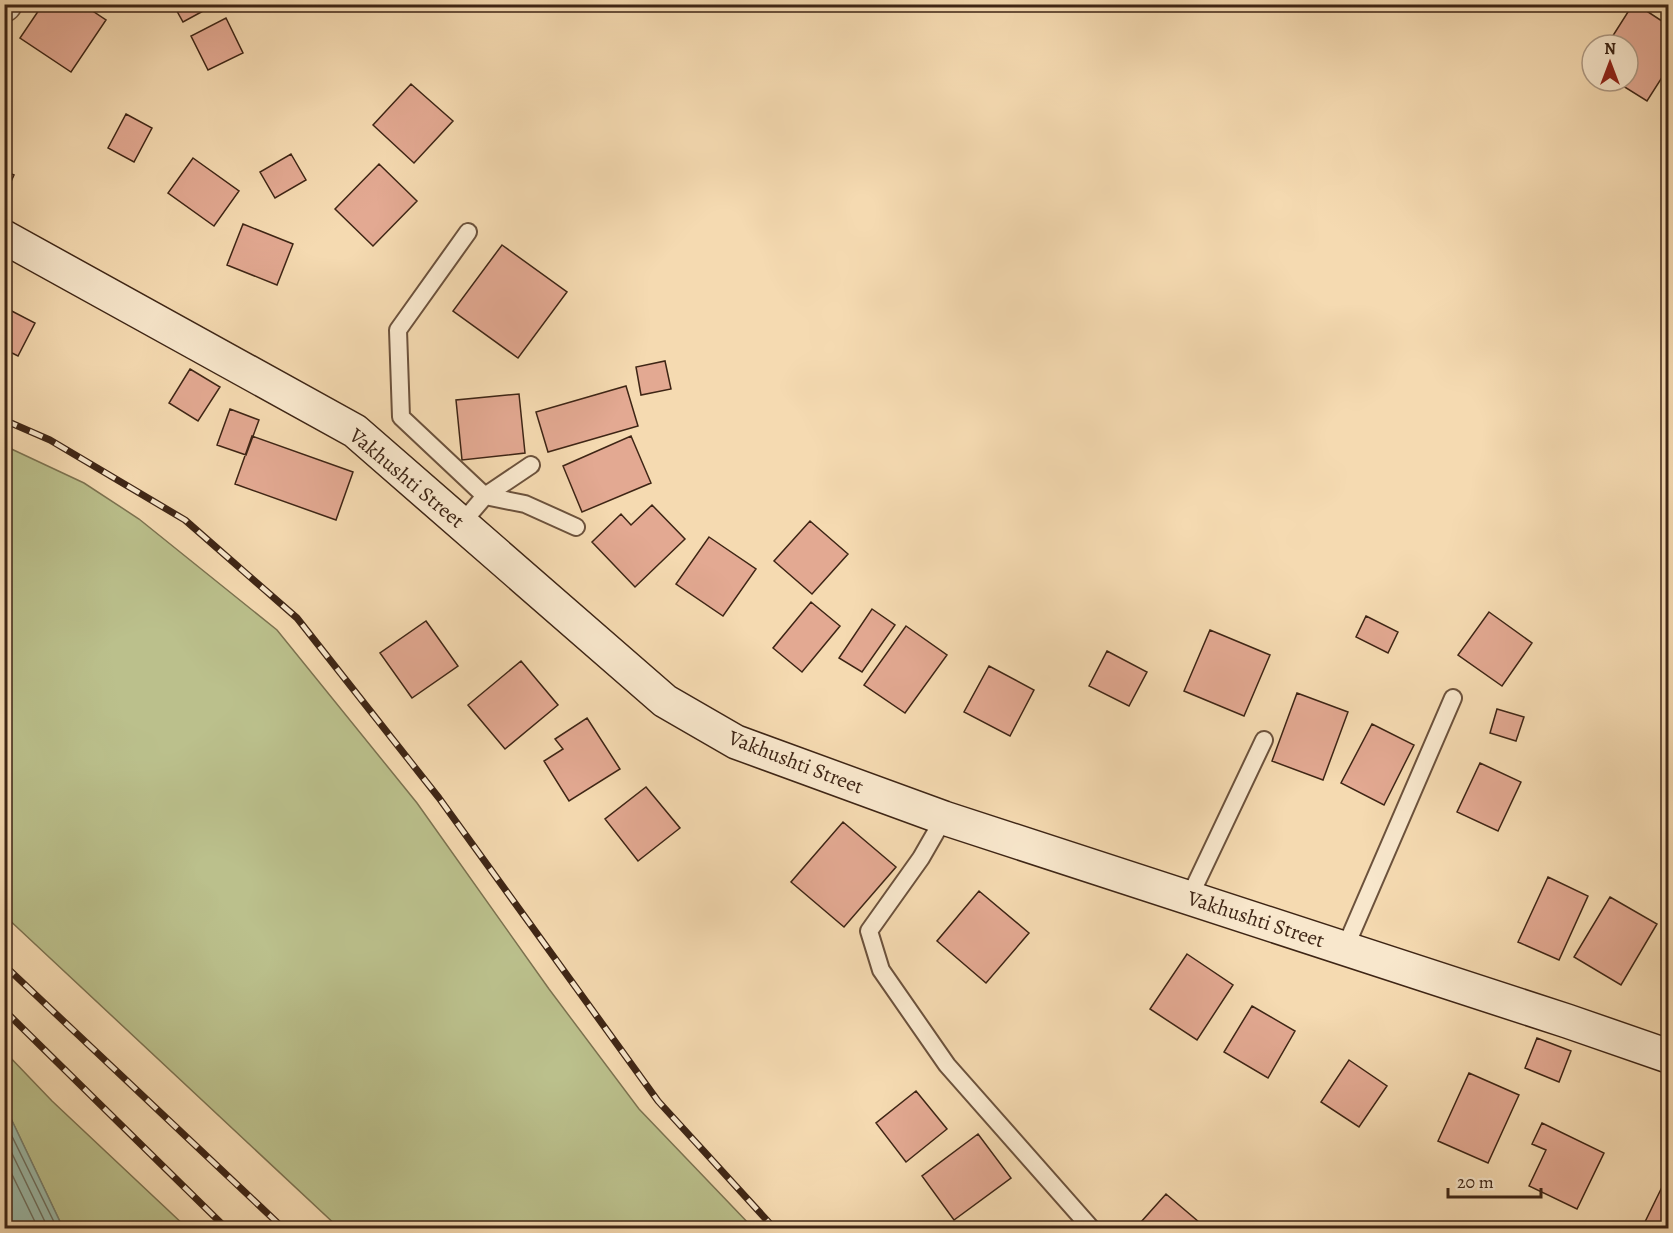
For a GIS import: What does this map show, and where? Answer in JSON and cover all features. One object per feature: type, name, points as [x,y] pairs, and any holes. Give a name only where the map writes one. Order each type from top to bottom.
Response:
[{"type":"street","name":"Vakhushti Street","points":[[4,237],[355,431],[665,701],[736,742],[944,818],[1668,1056]]},
{"type":"lane","points":[[468,232],[398,330],[401,417],[485,496],[525,504],[576,527]]},
{"type":"lane","points":[[461,524],[485,496],[531,465]]},
{"type":"lane","points":[[1345,948],[1453,698]]},
{"type":"lane","points":[[1190,898],[1264,740]]},
{"type":"lane","points":[[944,818],[921,858],[869,931],[881,970],[947,1065],[1091,1228]]},
{"type":"green space","points":[[5,446],[84,483],[139,519],[277,630],[417,803],[549,989],[639,1109],[753,1228],[339,1228],[5,916]]},
{"type":"green space","points":[[5,1052],[52,1101],[187,1228],[63,1228],[5,1106]]},
{"type":"water","points":[[5,1106],[63,1228],[5,1228]]},
{"type":"building","points":[[43,4],[82,4],[106,20],[71,72],[20,38]]},
{"type":"building","points":[[173,4],[216,4],[183,22]]},
{"type":"building","points":[[1633,4],[1668,25],[1668,68],[1647,101],[1634,93],[1640,93],[1640,33],[1615,33]]},
{"type":"building","points":[[226,18],[243,53],[208,70],[191,36]]},
{"type":"building","points":[[411,84],[453,121],[414,163],[373,125]]},
{"type":"building","points":[[126,114],[152,128],[134,162],[108,148]]},
{"type":"building","points":[[291,154],[306,180],[275,198],[260,172]]},
{"type":"building","points":[[193,158],[239,191],[214,226],[168,193]]},
{"type":"building","points":[[379,164],[417,201],[373,246],[335,209]]},
{"type":"building","points":[[4,171],[14,175],[5,195],[4,195]]},
{"type":"building","points":[[243,224],[293,244],[277,285],[227,265]]},
{"type":"building","points":[[502,245],[567,292],[518,358],[453,311]]},
{"type":"building","points":[[4,307],[35,323],[18,356],[4,349]]},
{"type":"building","points":[[665,361],[671,389],[641,395],[636,367]]},
{"type":"building","points":[[190,369],[220,387],[198,421],[169,403]]},
{"type":"building","points":[[626,386],[638,426],[548,452],[536,412]]},
{"type":"building","points":[[519,394],[525,453],[462,460],[456,400]]},
{"type":"building","points":[[230,409],[259,420],[246,455],[217,445]]},
{"type":"building","points":[[252,436],[353,472],[336,520],[235,484]]},
{"type":"building","points":[[631,436],[651,483],[582,512],[563,466]]},
{"type":"building","points":[[652,505],[685,539],[635,587],[592,542],[621,514],[631,525]]},
{"type":"building","points":[[810,521],[848,554],[812,594],[774,561]]},
{"type":"building","points":[[709,537],[756,569],[723,616],[676,584]]},
{"type":"building","points":[[811,602],[840,626],[802,672],[773,648]]},
{"type":"building","points":[[872,609],[895,625],[862,672],[839,658]]},
{"type":"building","points":[[1489,612],[1532,643],[1502,686],[1458,655]]},
{"type":"building","points":[[1366,616],[1398,632],[1388,653],[1356,637]]},
{"type":"building","points":[[426,621],[458,666],[412,698],[380,653]]},
{"type":"building","points":[[906,626],[947,655],[905,713],[864,685]]},
{"type":"building","points":[[1210,630],[1270,655],[1244,716],[1184,691]]},
{"type":"building","points":[[1107,651],[1147,672],[1129,706],[1089,686]]},
{"type":"building","points":[[521,661],[558,705],[505,749],[468,705]]},
{"type":"building","points":[[989,666],[1034,690],[1010,736],[964,712]]},
{"type":"building","points":[[1297,693],[1348,712],[1323,780],[1272,761]]},
{"type":"building","points":[[1497,709],[1524,717],[1516,741],[1490,733]]},
{"type":"building","points":[[587,718],[620,769],[569,801],[544,761],[563,749],[555,739]]},
{"type":"building","points":[[1372,724],[1414,745],[1384,805],[1341,783]]},
{"type":"building","points":[[1480,763],[1521,782],[1498,831],[1457,812]]},
{"type":"building","points":[[646,787],[680,828],[638,861],[605,819]]},
{"type":"building","points":[[843,822],[896,867],[844,927],[791,882]]},
{"type":"building","points":[[1548,877],[1588,896],[1559,960],[1518,942]]},
{"type":"building","points":[[979,891],[1029,933],[986,983],[937,941]]},
{"type":"building","points":[[1610,897],[1657,924],[1621,985],[1574,957]]},
{"type":"building","points":[[1187,954],[1233,985],[1197,1040],[1150,1009]]},
{"type":"building","points":[[1252,1006],[1295,1031],[1268,1078],[1224,1052]]},
{"type":"building","points":[[1537,1038],[1571,1051],[1559,1082],[1525,1068]]},
{"type":"building","points":[[1349,1060],[1387,1086],[1359,1127],[1321,1102]]},
{"type":"building","points":[[1469,1073],[1519,1095],[1488,1163],[1438,1141]]},
{"type":"building","points":[[916,1091],[947,1129],[906,1162],[876,1123]]},
{"type":"building","points":[[1542,1123],[1604,1153],[1577,1209],[1529,1186],[1546,1150],[1532,1144]]},
{"type":"building","points":[[978,1134],[1011,1178],[954,1220],[922,1176]]},
{"type":"building","points":[[1663,1185],[1668,1188],[1668,1228],[1642,1228]]},
{"type":"building","points":[[1166,1194],[1206,1228],[1149,1228],[1141,1222]]},
{"type":"railway","points":[[4,420],[50,440],[185,520],[297,618],[439,798],[658,1101],[774,1228]]},
{"type":"railway","points":[[4,965],[283,1228]]},
{"type":"railway","points":[[4,1010],[226,1228]]}]
